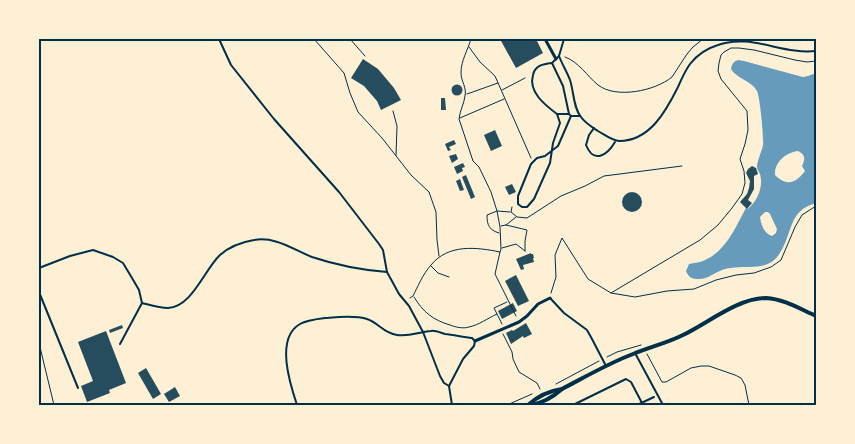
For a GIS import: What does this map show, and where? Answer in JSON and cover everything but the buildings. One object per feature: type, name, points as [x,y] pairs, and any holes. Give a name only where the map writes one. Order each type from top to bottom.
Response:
[{"type":"street","points":[[545,39],[558,57]]},
{"type":"street","points":[[475,341],[519,322],[538,304],[550,298]]},
{"type":"street","points":[[530,405],[537,404],[554,396],[562,389],[606,366],[684,335],[736,306],[766,298],[796,306],[816,316]]},
{"type":"lane","points":[[219,39],[232,65],[268,111],[339,192],[383,250],[387,272],[423,332],[440,376],[444,383],[449,386]]},
{"type":"lane","points":[[564,39],[558,57],[552,63],[537,67],[534,71],[532,82],[535,93],[558,114],[580,116]]},
{"type":"lane","points":[[558,57],[570,78],[580,116],[604,135],[616,140],[625,141],[637,137],[653,126],[671,102],[690,63],[714,46],[742,40],[797,52],[816,51]]},
{"type":"lane","points":[[552,63],[563,86],[570,115],[558,146],[552,152],[533,161],[518,196],[518,204],[522,207],[530,204],[538,192],[550,163],[552,152],[553,143],[560,123],[558,114]]},
{"type":"lane","points":[[594,128],[589,135],[586,145],[591,153],[600,156],[605,155],[616,140]]},
{"type":"lane","points":[[142,303],[168,308],[179,306],[188,300],[218,257],[239,244],[256,239],[278,242],[313,257],[342,265],[387,272]]},
{"type":"lane","points":[[39,268],[93,250],[113,257],[123,263],[139,290],[142,303],[120,344]]},
{"type":"lane","points":[[39,292],[78,388]]},
{"type":"lane","points":[[550,298],[564,314],[587,330],[606,366]]},
{"type":"lane","points":[[297,405],[288,374],[286,356],[286,347],[290,333],[298,324],[309,320],[356,317],[367,319],[390,334],[408,336],[432,330],[472,338],[475,341],[474,346],[463,359],[449,386],[452,405]]},
{"type":"lane","points":[[635,353],[663,405]]},
{"type":"lane","points":[[572,405],[626,379],[631,382],[642,402]]},
{"type":"lane","points":[[637,405],[654,396]]},
{"type":"path","points":[[314,39],[344,74],[358,112],[382,138],[411,176],[429,192],[436,212],[439,256]]},
{"type":"path","points":[[350,39],[366,56]]},
{"type":"path","points":[[470,39],[461,67],[466,94],[459,119],[473,160],[487,184],[497,211],[501,248],[495,274],[519,322]]},
{"type":"path","points":[[558,57],[573,61],[601,87],[616,92],[626,92],[656,86],[668,81],[693,47],[703,39]]},
{"type":"path","points":[[468,47],[495,76],[533,161]]},
{"type":"path","points":[[611,293],[700,240],[718,225],[742,194],[745,183],[740,159],[748,130],[747,111],[721,79],[718,72],[721,55],[732,48],[739,48],[795,60],[816,61]]},
{"type":"path","points":[[501,91],[525,78]]},
{"type":"path","points":[[466,94],[498,83]]},
{"type":"path","points":[[459,119],[505,99]]},
{"type":"path","points":[[393,111],[397,126],[396,156]]},
{"type":"path","points":[[500,233],[493,231],[487,223],[487,215],[497,211],[511,212],[517,217],[527,218],[561,196],[604,176],[682,166]]},
{"type":"path","points":[[550,298],[556,277],[555,255],[562,238],[588,279],[611,293],[635,297],[667,291],[694,289],[716,280],[754,273],[771,267],[781,260],[802,215],[816,206]]},
{"type":"path","points":[[511,212],[512,207]]},
{"type":"path","points":[[500,227],[517,217]]},
{"type":"path","points":[[501,248],[516,244],[525,251],[527,230],[506,225]]},
{"type":"path","points":[[404,301],[413,296],[430,266],[439,256],[450,251],[466,248],[500,252]]},
{"type":"path","points":[[430,266],[438,273],[449,277]]},
{"type":"path","points":[[413,296],[428,315],[455,327],[468,328],[497,314]]},
{"type":"path","points":[[508,302],[494,308],[512,352],[513,359],[519,372],[536,383],[541,391],[544,388]]},
{"type":"path","points":[[39,343],[54,405]]},
{"type":"path","points":[[550,386],[569,378],[602,359],[633,346]]},
{"type":"path","points":[[647,354],[662,382],[666,382],[691,368],[701,366],[709,366],[738,376],[744,382],[749,405]]},
{"type":"path","points":[[507,405],[533,393]]},
{"type":"water","points":[[738,60],[803,77],[816,73],[816,203],[806,207],[795,218],[782,249],[772,262],[759,266],[729,268],[701,279],[695,279],[690,277],[686,271],[689,264],[709,258],[723,247],[746,208],[748,209],[756,199],[761,186],[761,177],[757,167],[763,141],[758,95],[755,88],[731,69],[733,63]],"holes":[[[798,151],[804,156],[802,166],[805,171],[795,181],[787,182],[779,179],[775,175],[779,162],[782,158]],[[765,212],[770,214],[777,229],[776,233],[772,236],[765,231],[761,223],[760,217]]]}]
